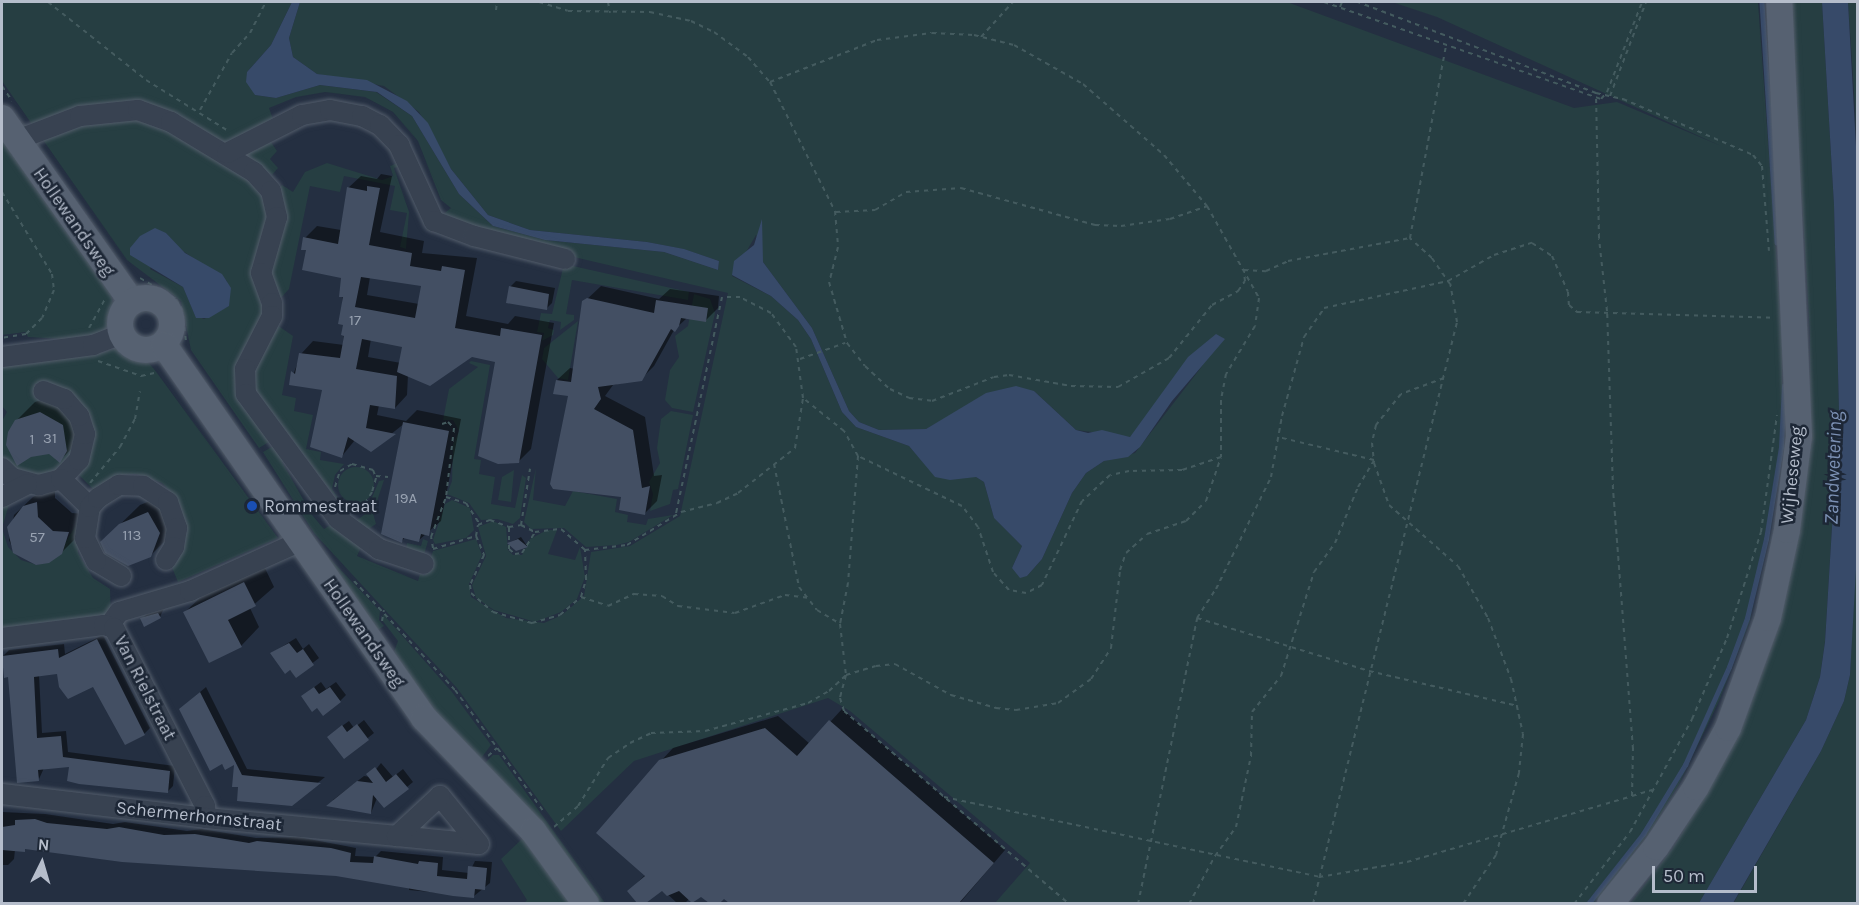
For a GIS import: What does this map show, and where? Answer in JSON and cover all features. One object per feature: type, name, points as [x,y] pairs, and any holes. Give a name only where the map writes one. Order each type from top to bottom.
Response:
[{"type":"main road","name":"Wijheseweg","points":[[1610,903],[1656,847],[1696,787],[1728,728],[1768,618],[1787,530],[1799,436],[1779,2]]},
{"type":"main road","name":"Hollewandsweg","points":[[2,118],[126,294]]},
{"type":"main road","points":[[126,294],[160,302],[172,317],[174,341],[140,350],[122,334],[121,316],[126,294]]},
{"type":"main road","name":"Hollewandsweg","points":[[174,341],[301,541],[424,718],[533,831],[586,903]]},
{"type":"street","points":[[17,140],[66,119],[125,109],[154,114],[227,153],[264,182],[277,209],[261,273],[272,303],[272,316],[245,369],[246,394],[276,430],[338,519],[379,549],[429,556]]},
{"type":"street","points":[[227,153],[302,115],[330,111],[363,116],[380,125],[399,145],[434,221],[474,236],[565,259]]},
{"type":"street","points":[[2,357],[93,345],[122,334]]},
{"type":"street","points":[[2,497],[27,484],[49,484],[61,479],[79,460],[83,448],[83,424],[64,399],[43,391]]},
{"type":"street","points":[[2,468],[27,484]]},
{"type":"street","points":[[61,479],[85,501],[88,550],[106,570],[120,576]]},
{"type":"street","points":[[85,501],[98,498],[119,485],[143,486],[158,492],[168,502],[177,528],[174,546],[166,560]]},
{"type":"street","points":[[109,626],[119,612],[190,591],[301,541]]},
{"type":"street","name":"Van Rielstraat","points":[[2,638],[109,626],[116,630],[205,806],[206,818]]},
{"type":"street","name":"Schermerhornstraat","points":[[2,794],[206,818],[397,836]]},
{"type":"path","points":[[48,2],[146,80],[200,110],[246,143]]},
{"type":"path","points":[[200,110],[232,53],[250,33],[266,2]]},
{"type":"path","points":[[496,9],[497,2]]},
{"type":"path","points":[[539,2],[568,11],[650,12],[691,21],[714,32],[748,57],[770,82],[835,212],[838,247],[829,282],[847,343],[865,366],[909,398],[932,401],[994,377],[1009,375],[1071,387],[1118,387],[1169,358],[1212,305],[1238,291],[1245,280],[1244,270]]},
{"type":"path","points":[[608,2],[610,13]]},
{"type":"path","points":[[981,37],[1013,2]]},
{"type":"path","points":[[1324,2],[1446,46],[1476,54],[1597,99],[1605,96],[1644,2]]},
{"type":"path","points":[[1340,7],[1342,2]]},
{"type":"path","points":[[1358,2],[1596,93],[1610,96],[1753,155],[1762,166],[1770,259]]},
{"type":"path","points":[[1610,96],[1644,2]]},
{"type":"path","points":[[554,827],[578,806],[608,758],[630,743],[651,733],[705,731],[808,703],[830,691],[846,675],[895,664],[974,704],[1016,710],[1058,703],[1091,679],[1111,648],[1120,570],[1126,553],[1147,534],[1186,520],[1206,501],[1221,457],[1221,400],[1226,374],[1255,326],[1260,298],[1206,206],[1164,155],[1083,84],[1014,45],[981,37],[932,33],[877,40],[770,82]]},
{"type":"path","points":[[1410,238],[1446,46]]},
{"type":"path","points":[[1596,93],[1599,238],[1607,311],[1613,489],[1633,749],[1632,796]]},
{"type":"path","points":[[835,212],[875,210],[906,192],[961,188],[1095,225],[1121,226],[1170,219],[1206,206]]},
{"type":"path","points":[[2,192],[52,274],[54,290],[42,318],[26,334],[2,338]]},
{"type":"path","points":[[1244,270],[1266,271],[1288,261],[1410,238]]},
{"type":"path","points":[[1313,903],[1457,322],[1448,281],[1432,258],[1410,238]]},
{"type":"path","points":[[1138,903],[1197,618],[1216,589],[1232,550],[1271,477],[1278,437],[1304,337],[1324,308],[1448,281],[1494,255],[1532,243],[1552,256],[1568,292],[1569,305],[1577,312],[1607,311],[1775,318]]},
{"type":"path","points":[[86,330],[107,294],[126,294]]},
{"type":"path","points":[[585,550],[627,545],[676,514],[727,499],[795,448],[803,398],[800,359],[790,334],[771,313],[740,297],[722,297],[676,514]]},
{"type":"path","points":[[1774,306],[1776,329]]},
{"type":"path","points":[[2,343],[29,339]]},
{"type":"path","points":[[97,361],[147,377],[174,341]]},
{"type":"path","points":[[800,359],[833,350],[847,343]]},
{"type":"path","points":[[1444,378],[1401,394],[1376,425],[1373,453],[1380,485],[1389,505],[1442,548],[1464,576],[1488,618],[1518,706],[1523,734],[1519,773],[1496,855],[1463,903]]},
{"type":"path","points":[[85,501],[135,419],[140,391]]},
{"type":"path","points":[[803,398],[844,431],[858,456],[848,583],[840,624],[846,675],[840,698],[844,711],[1069,903]]},
{"type":"path","points":[[1574,903],[1630,832],[1692,719],[1727,638],[1761,532],[1777,413]]},
{"type":"path","points":[[442,424],[448,422],[454,428],[446,497],[431,537],[429,556],[476,536]]},
{"type":"path","points":[[1189,903],[1215,856],[1236,827],[1251,756],[1252,712],[1281,676],[1292,649],[1314,572],[1335,543],[1358,487],[1374,460],[1278,437]]},
{"type":"path","points":[[858,456],[962,506],[978,527],[993,572],[1009,590],[1026,594],[1042,585],[1082,501],[1110,475],[1129,471],[1182,470],[1221,457]]},
{"type":"path","points":[[337,495],[337,477],[352,464],[366,465],[375,476],[388,477]]},
{"type":"path","points":[[774,464],[799,587],[818,610],[840,624]]},
{"type":"path","points":[[521,525],[530,469]]},
{"type":"path","points":[[353,509],[356,516],[367,504],[375,476]]},
{"type":"path","points":[[446,497],[466,503],[479,523],[476,536],[484,555],[470,590],[493,612],[517,621],[540,623],[560,615],[580,597],[586,579],[585,550],[561,529],[535,532],[521,525],[509,527],[495,520],[479,523]]},
{"type":"path","points":[[509,527],[509,549],[515,554],[522,553],[535,532]]},
{"type":"path","name":"Hollewandsweg","points":[[352,579],[455,690],[561,837]]},
{"type":"path","points":[[580,597],[608,606],[634,594],[662,596],[678,606],[735,612],[786,595],[808,598]]},
{"type":"path","points":[[1197,618],[1369,671],[1518,706]]},
{"type":"path","points":[[944,797],[1319,877],[1407,862],[1502,831],[1653,790]]},
{"type":"green space","points":[[2,2],[292,2],[271,45],[247,72],[255,95],[276,98],[320,85],[376,92],[412,116],[459,194],[493,226],[545,240],[664,252],[718,270],[719,261],[683,249],[647,242],[530,230],[488,215],[451,169],[419,112],[384,86],[317,74],[293,57],[289,38],[300,2],[1287,2],[1574,108],[1617,102],[1721,146],[1437,17],[1392,2],[1758,2],[1782,336],[1782,451],[1750,621],[1719,701],[1679,784],[1649,833],[1594,903],[995,903],[1030,863],[850,711],[828,698],[634,761],[561,831],[457,688],[314,533],[263,452],[277,444],[291,456],[282,462],[312,515],[324,529],[334,523],[362,545],[357,556],[418,581],[420,574],[425,575],[433,551],[476,539],[482,555],[469,584],[471,597],[506,618],[544,623],[562,615],[584,596],[591,552],[630,546],[680,516],[728,293],[531,247],[441,216],[451,208],[441,200],[418,141],[393,112],[365,97],[325,92],[296,97],[269,108],[273,119],[224,145],[173,118],[31,123],[2,81]],"holes":[[[756,235],[763,262],[812,328],[849,411],[859,422],[879,430],[926,429],[957,412],[1034,391],[1076,430],[1130,437],[1203,365],[1135,453],[1104,461],[1086,473],[1072,493],[1042,559],[1027,576],[1012,568],[1022,546],[994,518],[984,482],[976,477],[936,477],[909,446],[856,427],[842,412],[811,339],[798,320],[771,296],[732,276]]]},
{"type":"green space","points":[[1790,2],[1822,2],[1834,205],[1839,412],[1825,641],[1820,677],[1806,720],[1699,903],[1630,904],[1672,849],[1704,797],[1796,542],[1810,453],[1810,334]]},
{"type":"green space","points":[[1848,2],[1857,2],[1857,164],[1855,107]]},
{"type":"green space","points":[[137,114],[215,152],[267,193],[268,304],[244,360],[272,440],[259,448],[191,350],[181,301],[127,260],[41,137],[45,132]],"holes":[[[166,233],[177,247],[227,281],[229,306],[204,319],[195,315],[183,287],[150,269]]]},
{"type":"green space","points":[[2,135],[110,289],[115,314],[105,330],[80,340],[28,337],[25,332],[2,335]]},
{"type":"green space","points":[[267,136],[277,151],[270,159],[278,168],[272,175],[242,157]]},
{"type":"green space","points":[[400,162],[403,165],[394,168],[409,212],[406,249],[400,247],[407,213],[390,210],[395,186],[344,176],[340,192],[310,186],[289,289],[280,299],[267,280],[278,191],[282,185],[293,192],[305,172],[327,163],[382,180],[393,176],[390,166]]},
{"type":"green space","points":[[564,264],[689,292],[688,300],[572,280],[566,314],[574,315],[574,320],[560,330],[561,322],[550,320],[548,328],[554,330],[553,335],[542,341],[544,333],[537,332],[541,313],[552,314]]},
{"type":"green space","points":[[694,294],[710,299],[715,313],[693,412],[672,408],[665,400],[670,370],[679,357],[675,336],[688,326]]},
{"type":"green space","points":[[578,321],[568,380],[558,378],[542,359],[544,348]]},
{"type":"green space","points":[[277,325],[293,336],[282,395],[296,398],[294,411],[313,415],[306,449],[321,452],[320,460],[344,464],[335,475],[332,489],[349,515],[247,380]]},
{"type":"green space","points":[[118,348],[142,356],[154,369],[278,538],[178,582],[171,565],[181,550],[185,524],[176,497],[162,483],[136,474],[117,475],[93,489],[79,475],[92,444],[88,416],[70,394],[52,385],[35,384],[35,398],[55,402],[71,416],[78,435],[74,455],[67,467],[48,478],[27,478],[9,467],[2,456],[2,421],[7,412],[2,406],[2,365],[93,355]]},
{"type":"green space","points":[[471,361],[490,365],[474,459],[481,460],[479,474],[495,477],[491,504],[515,508],[522,475],[526,478],[520,518],[513,524],[497,519],[481,520],[469,503],[447,494],[452,481],[453,444],[459,431],[453,420],[443,420],[449,389],[478,367],[469,363]]},
{"type":"green space","points":[[671,411],[693,415],[678,489],[673,490],[670,504],[650,511],[653,494],[649,482],[660,463],[657,448],[661,419]]},
{"type":"green space","points":[[356,467],[369,472],[374,485],[369,498],[356,503],[343,498],[338,485],[343,472]]},
{"type":"green space","points":[[536,468],[533,500],[565,506],[573,491],[617,499],[615,512],[628,515],[627,522],[646,525],[648,519],[673,515],[629,542],[617,545],[586,547],[564,528],[531,529],[524,522]]},
{"type":"green space","points":[[514,470],[511,502],[498,500],[502,477]]},
{"type":"green space","points":[[384,480],[373,513],[376,524],[367,530],[352,524],[365,514],[379,481]]},
{"type":"green space","points":[[452,500],[470,508],[474,530],[466,538],[435,544],[433,540],[445,504]]},
{"type":"green space","points":[[10,501],[2,528],[2,508]]},
{"type":"green space","points":[[79,520],[78,553],[93,578],[110,589],[111,618],[2,634],[2,528],[8,547],[21,560],[37,565],[56,558]]},
{"type":"green space","points":[[493,521],[506,527],[508,550],[513,555],[522,555],[530,539],[547,530],[557,530],[548,554],[575,560],[580,547],[585,577],[577,599],[561,612],[535,622],[494,610],[476,598],[472,585],[486,556],[478,527]]},
{"type":"green space","points":[[1857,534],[1857,903],[1733,904],[1821,751],[1844,701],[1850,675]]},
{"type":"green space","points":[[309,537],[380,611],[379,620],[384,626],[378,630]]},
{"type":"green space","points":[[423,539],[428,541],[424,555],[405,554],[407,543],[421,546]]},
{"type":"green space","points":[[383,614],[452,692],[491,745],[479,761],[443,727],[394,652],[398,641],[382,620]]},
{"type":"green space","points":[[493,755],[499,755],[605,903],[596,903],[483,765]]},
{"type":"green space","points":[[523,838],[574,903],[524,903],[527,900],[501,859]]},
{"type":"water","points":[[292,2],[300,2],[289,38],[293,57],[317,74],[367,80],[407,101],[428,123],[451,169],[488,215],[530,230],[647,242],[684,249],[719,261],[718,270],[664,252],[545,240],[493,226],[459,194],[412,116],[377,92],[320,85],[276,98],[255,95],[246,82],[247,72],[271,45]]},
{"type":"water","points":[[1822,2],[1848,2],[1857,164],[1858,534],[1850,675],[1844,701],[1821,751],[1733,903],[1699,903],[1806,720],[1820,677],[1825,642],[1839,412],[1834,205]]},
{"type":"water","points":[[762,219],[763,262],[812,328],[849,411],[859,422],[879,430],[926,429],[986,393],[1016,386],[1034,391],[1076,430],[1088,433],[1102,430],[1130,437],[1188,357],[1216,334],[1225,339],[1172,401],[1140,447],[1128,457],[1104,461],[1086,473],[1072,493],[1042,559],[1027,576],[1020,578],[1012,568],[1022,546],[994,518],[984,482],[976,477],[950,480],[935,477],[909,446],[856,427],[842,412],[811,339],[798,320],[771,296],[732,275],[734,261],[754,245]]},
{"type":"water","points":[[155,228],[166,233],[185,253],[222,274],[231,288],[229,306],[209,318],[196,318],[183,287],[130,255],[130,248],[140,236]]},
{"type":"building","points":[[367,186],[380,188],[369,245],[412,253],[410,266],[441,271],[442,266],[465,270],[455,328],[500,336],[501,328],[542,335],[519,463],[498,464],[478,456],[495,362],[472,357],[430,386],[397,372],[402,347],[362,339],[356,369],[397,376],[395,409],[370,405],[366,428],[396,434],[371,452],[348,437],[342,458],[310,447],[322,390],[289,385],[291,371],[295,374],[299,353],[340,358],[344,336],[341,335],[343,325],[338,324],[343,297],[339,297],[341,278],[302,270],[306,250],[301,250],[303,237],[338,244],[347,187],[367,191]],"holes":[[[361,277],[421,286],[415,318],[355,307]]]},
{"type":"building","points":[[509,286],[549,294],[547,310],[506,303]]},
{"type":"building","points":[[587,298],[654,313],[656,300],[708,308],[706,322],[681,318],[675,332],[671,329],[642,381],[598,387],[601,399],[594,409],[633,430],[642,488],[650,486],[645,515],[619,510],[621,497],[553,489],[550,484],[568,396],[553,394],[556,380],[571,382],[582,301]]},
{"type":"building","points":[[40,412],[63,425],[67,451],[60,463],[49,454],[31,457],[17,466],[6,445],[8,432],[15,420]]},
{"type":"building","points":[[403,422],[449,431],[429,536],[421,534],[419,542],[403,538],[402,543],[381,534]]},
{"type":"building","points":[[37,502],[38,517],[53,531],[69,532],[62,554],[49,563],[36,565],[13,553],[7,527],[23,506]]},
{"type":"building","points":[[148,512],[160,533],[151,557],[128,566],[105,553],[100,542],[119,524]]},
{"type":"building","points":[[518,539],[528,547],[516,551],[507,543]]},
{"type":"building","points":[[244,582],[256,606],[228,620],[242,647],[209,663],[183,612]]},
{"type":"building","points":[[158,613],[161,618],[144,627],[140,618]]},
{"type":"building","points":[[97,639],[145,735],[125,745],[93,687],[68,699],[59,687],[57,674],[34,677],[37,738],[61,736],[63,757],[170,771],[168,793],[67,781],[69,767],[38,770],[39,781],[17,783],[8,677],[4,678],[2,656],[58,649],[59,658]]},
{"type":"building","points":[[289,643],[297,653],[303,649],[314,665],[296,678],[290,670],[285,674],[270,653]]},
{"type":"building","points":[[314,687],[319,694],[330,687],[341,702],[323,716],[317,708],[312,712],[301,696]]},
{"type":"building","points":[[200,692],[242,775],[321,783],[292,806],[237,801],[238,787],[232,787],[234,765],[225,770],[222,764],[210,771],[179,709]]},
{"type":"building","points":[[829,720],[994,863],[959,903],[729,903],[724,899],[720,903],[709,903],[701,897],[692,903],[679,891],[667,896],[662,891],[646,903],[637,903],[627,891],[645,876],[596,833],[659,760],[765,728],[797,756]]},
{"type":"building","points":[[357,724],[369,740],[344,759],[327,737],[342,725],[347,732]]},
{"type":"building","points":[[375,767],[386,782],[396,774],[409,789],[384,808],[373,795],[371,814],[326,806],[357,781],[373,783],[366,774]]},
{"type":"building","points":[[35,819],[47,823],[107,829],[119,827],[164,835],[195,834],[249,843],[257,841],[331,848],[351,853],[350,862],[373,863],[374,856],[418,864],[419,861],[438,863],[437,876],[467,879],[468,866],[487,868],[485,890],[475,889],[474,898],[336,876],[122,862],[25,849],[25,852],[2,850],[2,827],[15,825],[15,820]]},
{"type":"waterway","points":[[1762,2],[1777,243]]},
{"type":"waterway","points":[[1588,904],[1643,834],[1685,765],[1729,667],[1747,618],[1766,539],[1781,447],[1784,386]]},
{"type":"place","name":"Rommestraat","points":[[252,506]]},
{"type":"water label","name":"Zandwetering","points":[[1833,468]]}]
